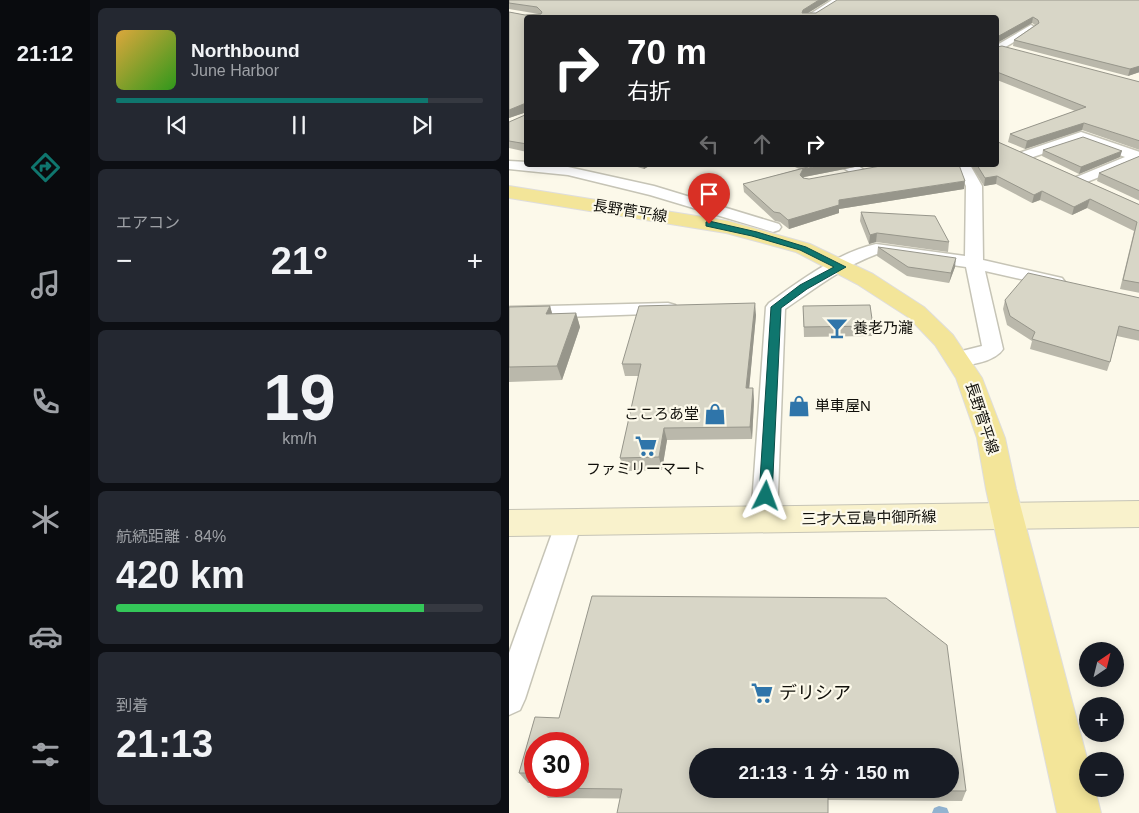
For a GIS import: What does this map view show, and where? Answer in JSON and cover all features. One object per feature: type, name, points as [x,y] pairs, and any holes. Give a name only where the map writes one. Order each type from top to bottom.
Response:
[{"type":"main road","name":"長野菅平線","points":[[509,192],[728,227],[803,248],[865,279],[916,312],[944,340],[969,378],[991,438],[1079,813]]},
{"type":"main road","name":"三才大豆島中御所線","points":[[509,522],[1139,514]]},
{"type":"street","points":[[813,15],[838,0]]},
{"type":"street","points":[[999,47],[1031,28]]},
{"type":"street","points":[[999,48],[1017,52]]},
{"type":"street","points":[[1039,163],[1017,153],[1081,136],[1138,157]]},
{"type":"street","points":[[1079,181],[1138,157]]},
{"type":"street","points":[[509,165],[524,167]]},
{"type":"street","points":[[529,167],[568,171],[654,191],[773,227]]},
{"type":"street","points":[[850,167],[861,172]]},
{"type":"street","points":[[957,359],[976,356],[993,349],[973,263],[974,186],[964,167]]},
{"type":"street","points":[[835,177],[879,169]]},
{"type":"street","points":[[1063,174],[1096,189]]},
{"type":"street","points":[[764,519],[766,307],[841,267],[859,255],[876,249],[973,263],[1075,286]]},
{"type":"street","points":[[509,313],[687,309]]},
{"type":"street","points":[[509,699],[569,522]]},
{"type":"building","points":[[509,0],[819,0],[803,10],[802,13],[816,13],[837,0],[1140,0],[1140,66],[1130,69],[1014,40],[1039,23],[1033,17],[999,36],[999,15],[525,15],[541,14],[542,12],[537,7],[509,3]]},
{"type":"building","points":[[509,12],[525,15],[524,104],[509,110]]},
{"type":"building","points":[[999,47],[1140,82],[1140,141],[1084,123],[1027,141],[1010,134],[1086,107],[999,73]]},
{"type":"building","points":[[524,115],[524,144],[509,141],[509,122]]},
{"type":"building","points":[[1083,137],[1122,151],[1081,167],[1043,150]]},
{"type":"building","points":[[999,142],[1140,205],[1140,283],[1123,280],[1137,222],[1090,199],[1074,207],[1042,191],[1034,195],[997,176],[985,178],[978,167],[999,167]]},
{"type":"building","points":[[1140,156],[1140,191],[1099,173]]},
{"type":"building","points":[[808,167],[814,167],[803,169],[800,175],[803,178],[809,179],[875,167],[960,167],[965,181],[839,200],[839,205],[788,220],[780,213],[774,212],[743,184]]},
{"type":"building","points":[[861,212],[935,216],[949,242],[877,233],[870,235]]},
{"type":"building","points":[[878,247],[956,258],[951,273],[908,267]]},
{"type":"building","points":[[1028,273],[1140,298],[1140,331],[1119,326],[1110,362],[1032,339],[1035,332],[1010,316],[1005,300]]},
{"type":"building","points":[[755,303],[746,388],[753,388],[750,427],[664,428],[659,457],[620,458],[641,364],[622,364],[639,306]]},
{"type":"building","points":[[870,305],[873,326],[804,327],[803,306]]},
{"type":"building","points":[[550,306],[546,314],[576,313],[557,366],[509,367],[509,307]]},
{"type":"building","name":"デリシア","points":[[592,596],[886,598],[947,645],[966,791],[959,791],[959,748],[689,748],[689,798],[828,798],[828,813],[617,813],[622,789],[589,789],[589,732],[531,732],[535,717],[559,718]]},
{"type":"building","name":"デリシア","points":[[524,756],[524,773],[519,773]]},
{"type":"place","name":"養老乃瀧","points":[[837,328]]},
{"type":"place","name":"単車屋N","points":[[799,406]]},
{"type":"place","name":"こころあ堂","points":[[715,414]]},
{"type":"place","name":"ファミリーマート","points":[[646,446]]},
{"type":"place","name":"デリシア","points":[[762,693]]},
{"type":"route","points":[[709,224],[728,227],[803,248],[841,267],[804,287],[776,307],[766,496]]}]
